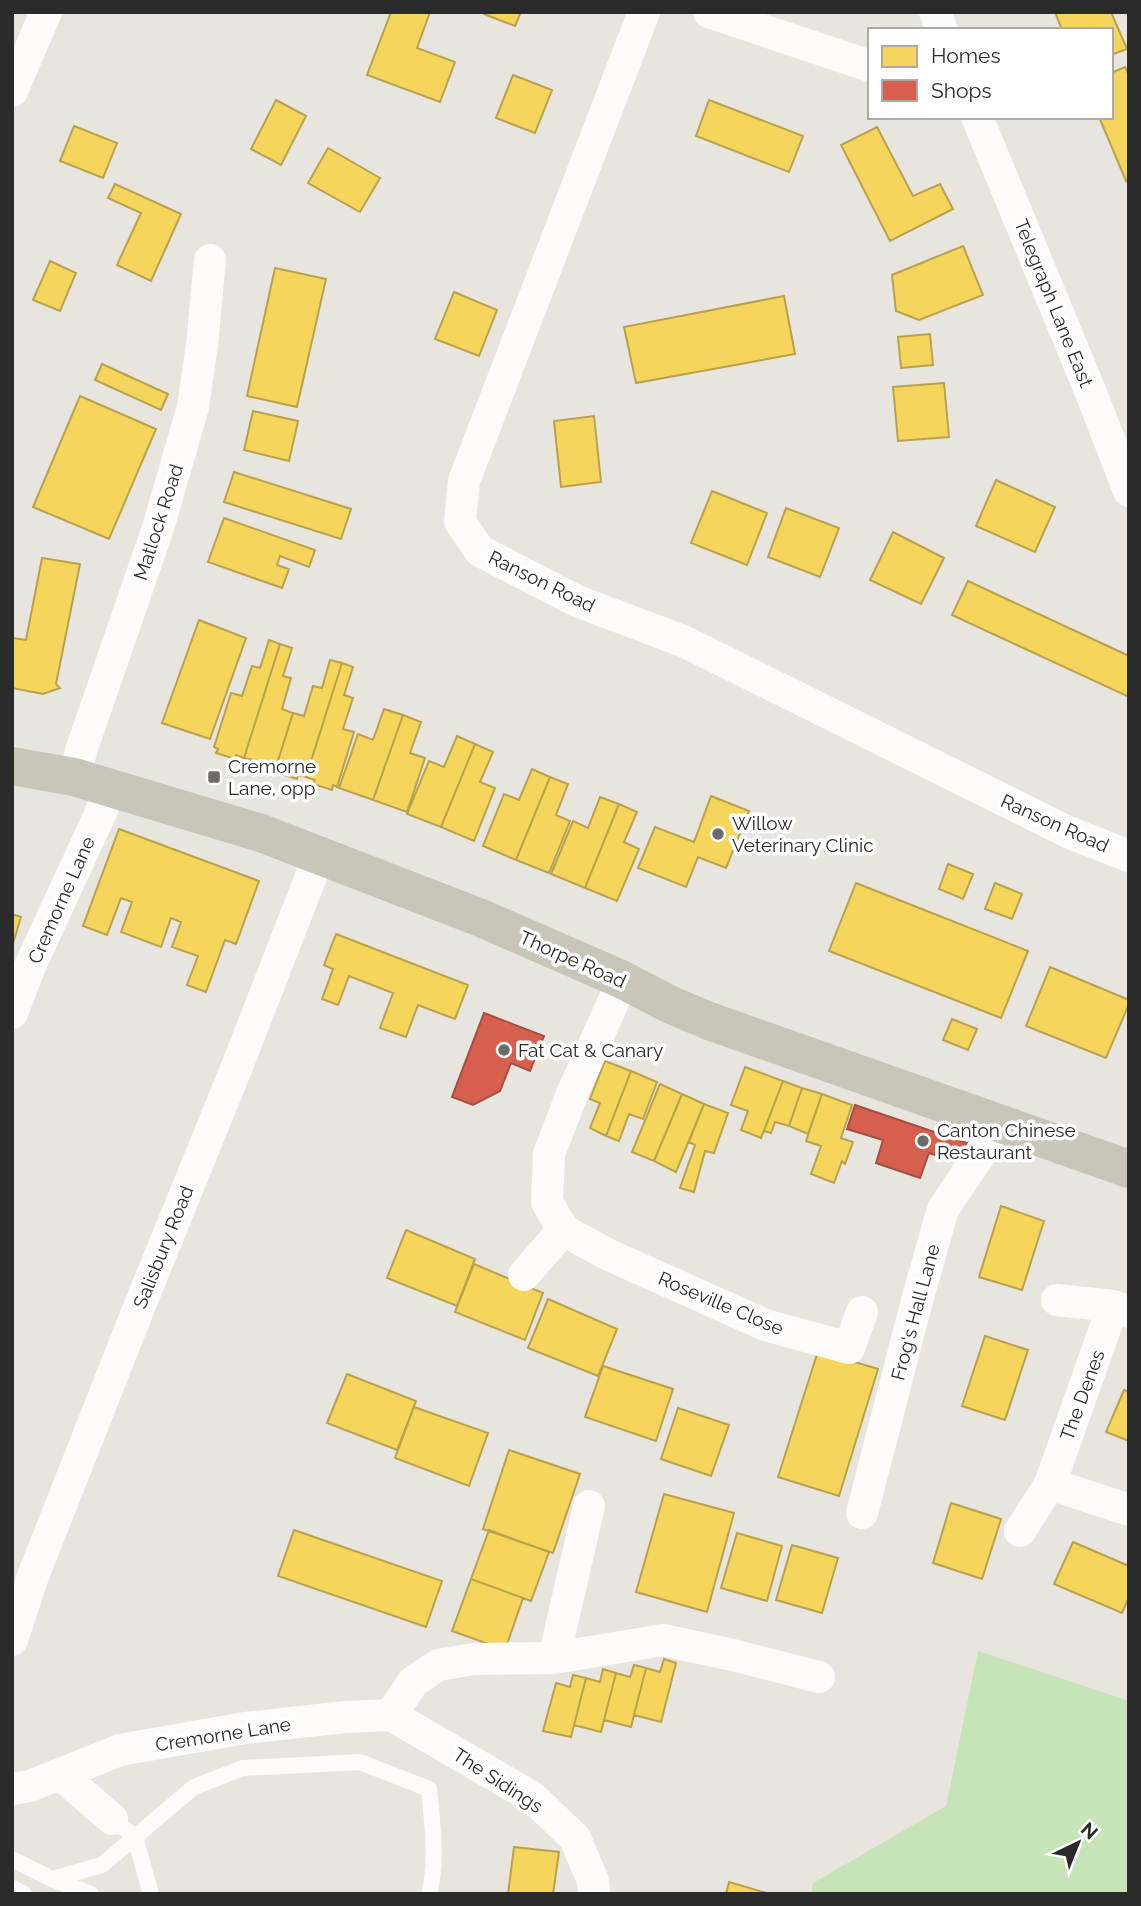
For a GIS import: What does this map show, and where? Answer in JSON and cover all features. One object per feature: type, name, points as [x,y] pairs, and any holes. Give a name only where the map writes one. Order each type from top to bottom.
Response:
[{"type":"main road","name":"Thorpe Road","points":[[12,766],[91,782],[261,833],[481,918],[709,1021],[1129,1168]]},
{"type":"street","points":[[12,91],[46,12]]},
{"type":"street","name":"Ranson Road","points":[[644,12],[464,481],[460,522],[480,551],[577,601],[683,641],[1068,832],[1129,856]]},
{"type":"street","points":[[709,12],[868,65]]},
{"type":"street","name":"Telegraph Lane East","points":[[978,119],[1129,491]]},
{"type":"street","name":"Matlock Road","points":[[91,782],[82,748],[158,528],[193,407],[210,260]]},
{"type":"street","name":"Cremorne Lane","points":[[12,1013],[30,966],[102,810],[91,782]]},
{"type":"street","name":"Salisbury Road","points":[[12,1640],[33,1576],[319,856]]},
{"type":"street","points":[[524,1275],[563,1230],[547,1202],[549,1154],[572,1094],[623,980]]},
{"type":"street","name":"Frog's Hall Lane","points":[[862,1513],[943,1209],[1000,1124]]},
{"type":"street","name":"Roseville Close","points":[[563,1230],[607,1255],[765,1325],[837,1345],[849,1348],[862,1312]]},
{"type":"street","name":"The Denes","points":[[1020,1531],[1050,1483],[1121,1309],[1057,1300]]},
{"type":"street","points":[[1050,1483],[1129,1510]]},
{"type":"street","points":[[554,1658],[590,1507]]},
{"type":"street","points":[[391,1715],[412,1682],[438,1665],[474,1658],[554,1658],[663,1640],[819,1677]]},
{"type":"street","name":"Cremorne Lane","points":[[12,1789],[30,1786],[121,1751],[245,1728],[391,1715]]},
{"type":"street","name":"The Sidings","points":[[391,1715],[531,1797],[575,1838],[593,1881],[594,1894]]},
{"type":"street","points":[[60,1774],[124,1828]]},
{"type":"lane","points":[[52,1879],[102,1865],[124,1828],[194,1787],[243,1768],[360,1762],[429,1789],[434,1841],[429,1894]]},
{"type":"lane","points":[[124,1828],[151,1894]]},
{"type":"lane","points":[[12,1859],[91,1894]]},
{"type":"lane","points":[[12,1888],[24,1894]]},
{"type":"green space","points":[[978,1651],[1129,1701],[1129,1894],[811,1894],[813,1883],[946,1806]]},
{"type":"building: Homes","points":[[391,12],[430,12],[417,48],[455,62],[440,102],[367,75]]},
{"type":"building: Homes","points":[[484,12],[521,12],[515,26]]},
{"type":"building: Homes","points":[[1055,12],[1111,12],[1127,49],[1113,54],[1113,28],[1061,28]]},
{"type":"building: Homes","points":[[1125,67],[1129,76],[1129,179],[1126,181],[1100,119],[1113,119],[1113,72]]},
{"type":"building: Homes","points":[[513,75],[552,90],[535,133],[496,118]]},
{"type":"building: Homes","points":[[276,100],[306,116],[281,165],[251,149]]},
{"type":"building: Homes","points":[[709,100],[803,136],[789,172],[696,136]]},
{"type":"building: Homes","points":[[74,126],[117,143],[103,178],[60,161]]},
{"type":"building: Homes","points":[[877,127],[913,196],[940,184],[953,209],[890,241],[841,145]]},
{"type":"building: Homes","points":[[328,148],[380,178],[360,212],[308,183]]},
{"type":"building: Homes","points":[[115,184],[181,214],[151,281],[117,265],[141,213],[108,198]]},
{"type":"building: Homes","points":[[963,246],[983,295],[919,320],[896,311],[892,275]]},
{"type":"building: Homes","points":[[50,261],[76,273],[60,311],[33,300]]},
{"type":"building: Homes","points":[[275,268],[326,279],[297,407],[247,396]]},
{"type":"building: Homes","points":[[454,292],[497,310],[479,356],[435,339]]},
{"type":"building: Homes","points":[[784,296],[795,354],[636,383],[624,327]]},
{"type":"building: Homes","points":[[930,334],[933,365],[901,368],[898,337]]},
{"type":"building: Homes","points":[[102,364],[168,394],[161,410],[95,380]]},
{"type":"building: Homes","points":[[944,383],[949,437],[898,441],[893,387]]},
{"type":"building: Homes","points":[[80,396],[156,429],[109,539],[33,507]]},
{"type":"building: Homes","points":[[253,411],[298,421],[289,461],[244,450]]},
{"type":"building: Homes","points":[[594,416],[601,482],[561,487],[554,421]]},
{"type":"building: Homes","points":[[234,472],[351,509],[341,539],[224,502]]},
{"type":"building: Homes","points":[[996,480],[1055,507],[1035,552],[976,526]]},
{"type":"building: Homes","points":[[712,491],[767,513],[747,565],[691,543]]},
{"type":"building: Homes","points":[[786,508],[839,528],[820,577],[768,557]]},
{"type":"building: Homes","points":[[224,518],[315,550],[309,567],[280,556],[277,565],[289,569],[282,588],[208,562]]},
{"type":"building: Homes","points":[[893,532],[944,558],[921,604],[870,580]]},
{"type":"building: Homes","points":[[42,558],[80,564],[56,684],[60,688],[43,694],[12,688],[12,638],[26,640]]},
{"type":"building: Homes","points":[[968,581],[1129,656],[1129,697],[952,615]]},
{"type":"building: Homes","points":[[199,620],[246,638],[210,739],[162,723]]},
{"type":"building: Homes","points":[[269,640],[280,644],[244,758],[236,755],[235,759],[216,753],[218,749],[214,747],[231,693],[242,696],[252,666],[260,668]]},
{"type":"building: Homes","points":[[280,644],[292,648],[283,676],[291,678],[282,709],[293,713],[276,767],[272,766],[270,770],[251,765],[253,760],[244,758]]},
{"type":"building: Homes","points":[[330,660],[342,663],[306,777],[298,775],[297,779],[278,773],[279,768],[276,767],[293,713],[304,716],[313,686],[322,688]]},
{"type":"building: Homes","points":[[342,663],[353,667],[344,695],[353,698],[343,729],[354,732],[337,787],[333,785],[332,790],[313,784],[315,780],[306,777]]},
{"type":"building: Homes","points":[[384,709],[403,715],[373,800],[339,788],[358,734],[373,740]]},
{"type":"building: Homes","points":[[403,715],[421,722],[410,753],[425,758],[407,812],[373,800]]},
{"type":"building: Homes","points":[[457,736],[475,744],[441,827],[407,814],[429,761],[444,767]]},
{"type":"building: Homes","points":[[475,744],[493,752],[480,782],[495,788],[474,841],[441,827]]},
{"type":"building: Homes","points":[[532,769],[550,777],[516,860],[483,846],[504,794],[519,800]]},
{"type":"building: Homes","points":[[550,777],[568,784],[556,815],[570,821],[549,873],[516,860]]},
{"type":"building: Homes","name":"Willow Veterinary Clinic","points":[[711,796],[749,811],[726,868],[698,857],[686,887],[638,868],[655,827],[694,842]]},
{"type":"building: Homes","points":[[600,797],[619,804],[585,888],[551,874],[573,821],[588,828]]},
{"type":"building: Homes","points":[[619,804],[637,812],[624,842],[639,849],[617,901],[585,888]]},
{"type":"building: Homes","points":[[119,829],[259,881],[236,944],[225,940],[206,992],[187,985],[198,956],[172,947],[181,922],[171,918],[161,947],[121,932],[132,902],[121,898],[107,935],[83,926]]},
{"type":"building: Homes","points":[[948,864],[973,874],[963,899],[939,889]]},
{"type":"building: Homes","points":[[856,883],[1028,951],[1001,1018],[829,951]]},
{"type":"building: Homes","points":[[995,883],[1022,894],[1012,919],[985,909]]},
{"type":"building: Homes","points":[[12,914],[21,917],[12,947]]},
{"type":"building: Homes","points":[[336,934],[468,985],[455,1019],[418,1005],[406,1037],[380,1028],[393,993],[349,976],[338,1005],[322,999],[333,969],[324,965]]},
{"type":"building: Homes","points":[[1050,967],[1129,1000],[1106,1058],[1026,1026]]},
{"type":"building: Homes","points":[[952,1019],[977,1029],[968,1050],[943,1040]]},
{"type":"building: Homes","points":[[605,1061],[631,1071],[606,1136],[590,1128],[600,1103],[590,1099]]},
{"type":"building: Homes","points":[[745,1067],[783,1081],[761,1138],[741,1130],[748,1111],[731,1105]]},
{"type":"building: Homes","points":[[631,1071],[657,1082],[643,1119],[629,1114],[619,1141],[606,1136]]},
{"type":"building: Homes","points":[[783,1081],[802,1088],[789,1126],[775,1122],[771,1133],[764,1131]]},
{"type":"building: Homes","points":[[660,1084],[682,1094],[654,1161],[632,1152]]},
{"type":"building: Homes","points":[[802,1088],[822,1094],[808,1134],[789,1126]]},
{"type":"building: Homes","points":[[682,1094],[704,1104],[676,1172],[654,1161]]},
{"type":"building: Homes","points":[[822,1094],[852,1105],[841,1138],[853,1142],[834,1183],[811,1174],[821,1146],[806,1141]]},
{"type":"building: Homes","points":[[704,1104],[728,1113],[714,1153],[705,1151],[694,1192],[680,1188],[695,1145],[689,1142]]},
{"type":"building: Homes","points":[[1001,1206],[1044,1221],[1022,1290],[979,1277]]},
{"type":"building: Homes","points":[[406,1230],[475,1259],[457,1306],[387,1278]]},
{"type":"building: Homes","points":[[474,1264],[543,1293],[525,1340],[455,1312]]},
{"type":"building: Homes","points":[[548,1299],[617,1329],[598,1376],[528,1348]]},
{"type":"building: Homes","points":[[985,1336],[1028,1350],[1005,1420],[962,1406]]},
{"type":"building: Homes","points":[[818,1351],[878,1369],[839,1496],[778,1477]]},
{"type":"building: Homes","points":[[603,1366],[673,1389],[656,1441],[585,1417]]},
{"type":"building: Homes","points":[[347,1374],[416,1401],[397,1450],[327,1423]]},
{"type":"building: Homes","points":[[1124,1390],[1129,1392],[1129,1441],[1106,1432]]},
{"type":"building: Homes","points":[[414,1407],[488,1433],[469,1486],[395,1458]]},
{"type":"building: Homes","points":[[678,1408],[729,1425],[711,1476],[661,1459]]},
{"type":"building: Homes","points":[[509,1450],[580,1474],[553,1553],[483,1529]]},
{"type":"building: Homes","points":[[664,1494],[734,1513],[707,1612],[636,1592]]},
{"type":"building: Homes","points":[[951,1503],[1001,1519],[982,1579],[933,1563]]},
{"type":"building: Homes","points":[[294,1530],[442,1581],[426,1627],[278,1576]]},
{"type":"building: Homes","points":[[489,1530],[549,1552],[531,1601],[471,1579]]},
{"type":"building: Homes","points":[[737,1533],[782,1546],[767,1601],[721,1588]]},
{"type":"building: Homes","points":[[1073,1542],[1129,1566],[1129,1597],[1122,1613],[1054,1584]]},
{"type":"building: Homes","points":[[792,1545],[838,1558],[822,1613],[776,1600]]},
{"type":"building: Homes","points":[[471,1579],[523,1598],[505,1650],[452,1631]]},
{"type":"building: Homes","points":[[664,1659],[676,1663],[661,1722],[634,1715],[646,1668],[660,1672]]},
{"type":"building: Homes","points":[[634,1665],[646,1668],[631,1727],[604,1720],[616,1673],[630,1677]]},
{"type":"building: Homes","points":[[603,1669],[616,1673],[601,1732],[574,1725],[586,1678],[600,1682]]},
{"type":"building: Homes","points":[[573,1675],[586,1678],[571,1737],[543,1731],[556,1683],[570,1687]]},
{"type":"building: Homes","points":[[514,1847],[559,1852],[553,1894],[508,1894]]},
{"type":"building: Homes","points":[[729,1882],[770,1894],[726,1894]]},
{"type":"building: Shops","name":"Fat Cat & Canary","points":[[484,1013],[544,1036],[530,1071],[511,1063],[500,1091],[473,1105],[452,1097]]},
{"type":"building: Shops","name":"Canton Chinese Restaurant","points":[[855,1105],[967,1143],[960,1163],[929,1153],[920,1178],[876,1163],[883,1140],[847,1129]]},
{"type":"place","name":"Cremorne Lane, opp","points":[[214,777]]},
{"type":"place","name":"Willow Veterinary Clinic","points":[[718,834]]},
{"type":"place","name":"Fat Cat & Canary","points":[[504,1050]]},
{"type":"place","name":"Canton Chinese Restaurant","points":[[923,1141]]}]
